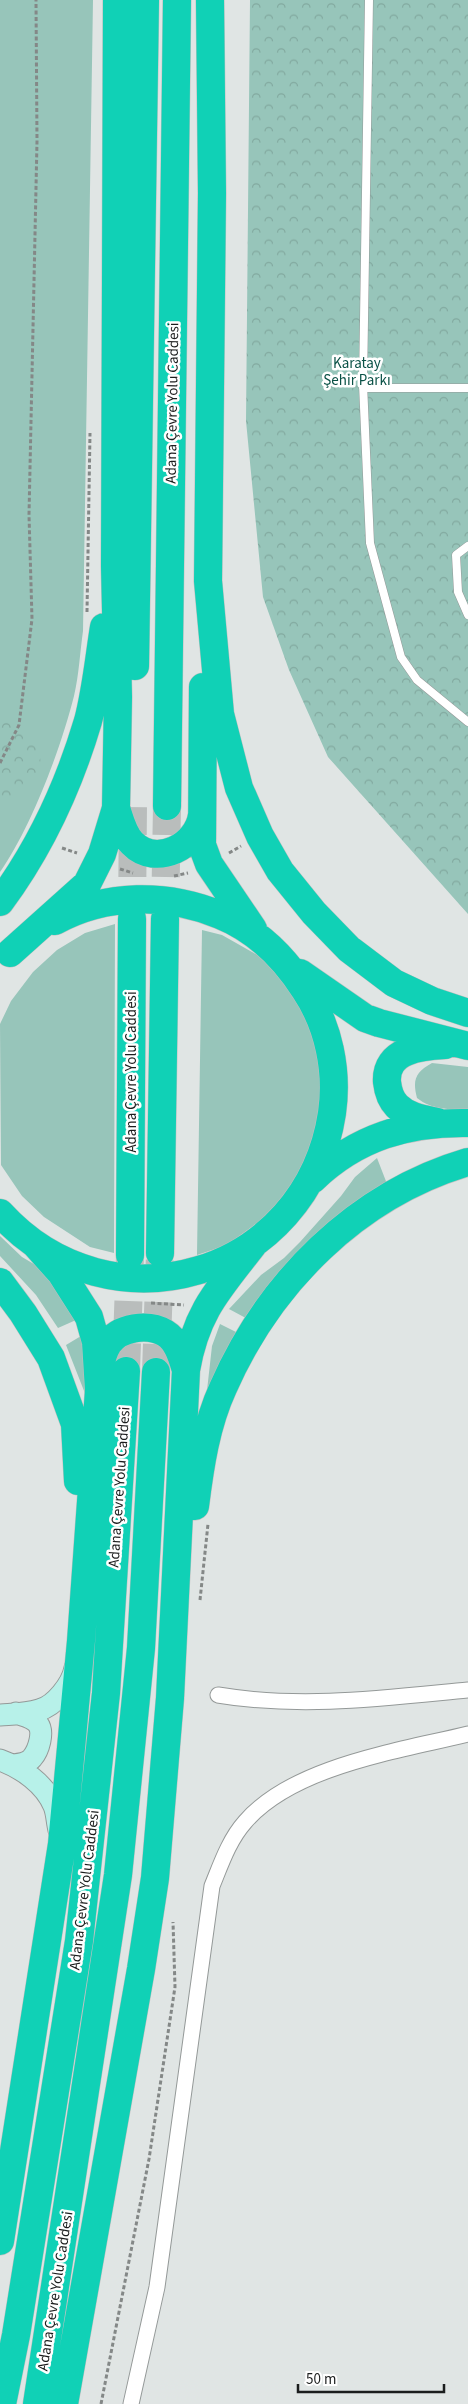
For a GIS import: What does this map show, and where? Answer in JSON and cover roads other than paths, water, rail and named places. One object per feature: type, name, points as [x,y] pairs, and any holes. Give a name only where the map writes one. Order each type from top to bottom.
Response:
[{"type":"highway","points":[[117,0],[115,566],[118,696],[125,835],[132,844],[142,851],[156,854],[174,852],[194,836],[201,825],[202,808]]},
{"type":"highway","points":[[5,959],[87,884],[124,806],[145,0]]},
{"type":"highway","name":"Adana Çevre Yolu Caddesi","points":[[167,806],[177,0]]},
{"type":"highway","points":[[210,0],[212,193],[208,581],[203,684],[202,845],[209,864],[236,907],[260,938],[290,967],[365,1018],[462,1045]]},
{"type":"highway","points":[[0,902],[17,878],[58,804],[88,720],[115,566]]},
{"type":"highway","points":[[208,581],[220,714],[239,788],[260,836],[280,871],[314,913],[349,949],[394,983],[432,1001],[468,1013]]},
{"type":"highway","points":[[5,959],[26,939],[62,917],[95,905],[122,900],[164,900],[198,907],[224,916],[260,938]]},
{"type":"highway","name":"Adana Çevre Yolu Caddesi","points":[[130,1255],[132,919]]},
{"type":"highway","name":"Adana Çevre Yolu Caddesi","points":[[160,1254],[165,919]]},
{"type":"highway","points":[[290,967],[315,1005],[330,1048],[332,1067],[334,1094],[328,1139],[310,1182]]},
{"type":"highway","points":[[462,1045],[416,1048],[400,1055],[390,1066],[387,1078],[388,1092],[397,1106],[412,1116],[437,1122],[468,1123]]},
{"type":"highway","points":[[0,1213],[12,1226],[36,1245],[60,1260],[87,1270],[115,1277],[144,1279],[173,1277],[201,1270],[228,1259],[252,1245],[285,1217],[310,1182],[330,1163],[375,1137],[437,1122]]},
{"type":"highway","points":[[170,1698],[204,1450],[222,1389],[249,1336],[264,1313],[299,1269],[361,1214],[391,1194],[419,1180],[468,1162]]},
{"type":"highway","points":[[0,2241],[62,1844],[81,1641],[99,1390],[96,1342],[89,1317],[61,1273],[36,1245]]},
{"type":"highway","points":[[64,2404],[151,1905],[170,1698],[186,1370],[190,1349],[204,1311],[252,1245]]},
{"type":"highway","points":[[0,1282],[23,1313],[51,1358],[74,1424],[85,1586]]},
{"type":"highway","points":[[98,1370],[108,1343],[118,1334],[131,1329],[150,1329],[165,1333],[175,1343],[186,1370]]},
{"type":"highway","name":"Adana Çevre Yolu Caddesi","points":[[2,2404],[16,2335],[80,1941],[106,1693],[126,1371]]},
{"type":"highway","name":"Adana Çevre Yolu Caddesi","points":[[36,2404],[118,1875],[141,1648],[156,1372]]},
{"type":"street","points":[[8,1714],[41,1710],[60,1695],[73,1681],[81,1641]]},
{"type":"street","points":[[218,1695],[255,1701],[291,1702],[384,1698],[468,1690]]},
{"type":"street","points":[[7,1763],[24,1764],[33,1758],[39,1745],[40,1734],[38,1725],[30,1718],[8,1714]]},
{"type":"street","points":[[131,2404],[158,2277],[212,1886],[224,1856],[245,1822],[282,1791],[345,1764],[468,1734]]},
{"type":"street","points":[[7,1763],[36,1781],[54,1806],[62,1844]]},
{"type":"lane","points":[[369,0],[363,388],[370,543],[401,657],[417,680],[468,722]]},
{"type":"lane","points":[[363,388],[468,388]]},
{"type":"lane","points":[[468,546],[456,555],[458,592],[468,615]]},
{"type":"tunnel","points":[[132,919],[133,804]]},
{"type":"tunnel","points":[[165,919],[167,806]]},
{"type":"tunnel","points":[[156,1372],[160,1254]]},
{"type":"tunnel","points":[[126,1371],[130,1255]]},
{"type":"park label","name":"Karatay Şehir Parkı","points":[[357,372]]}]
